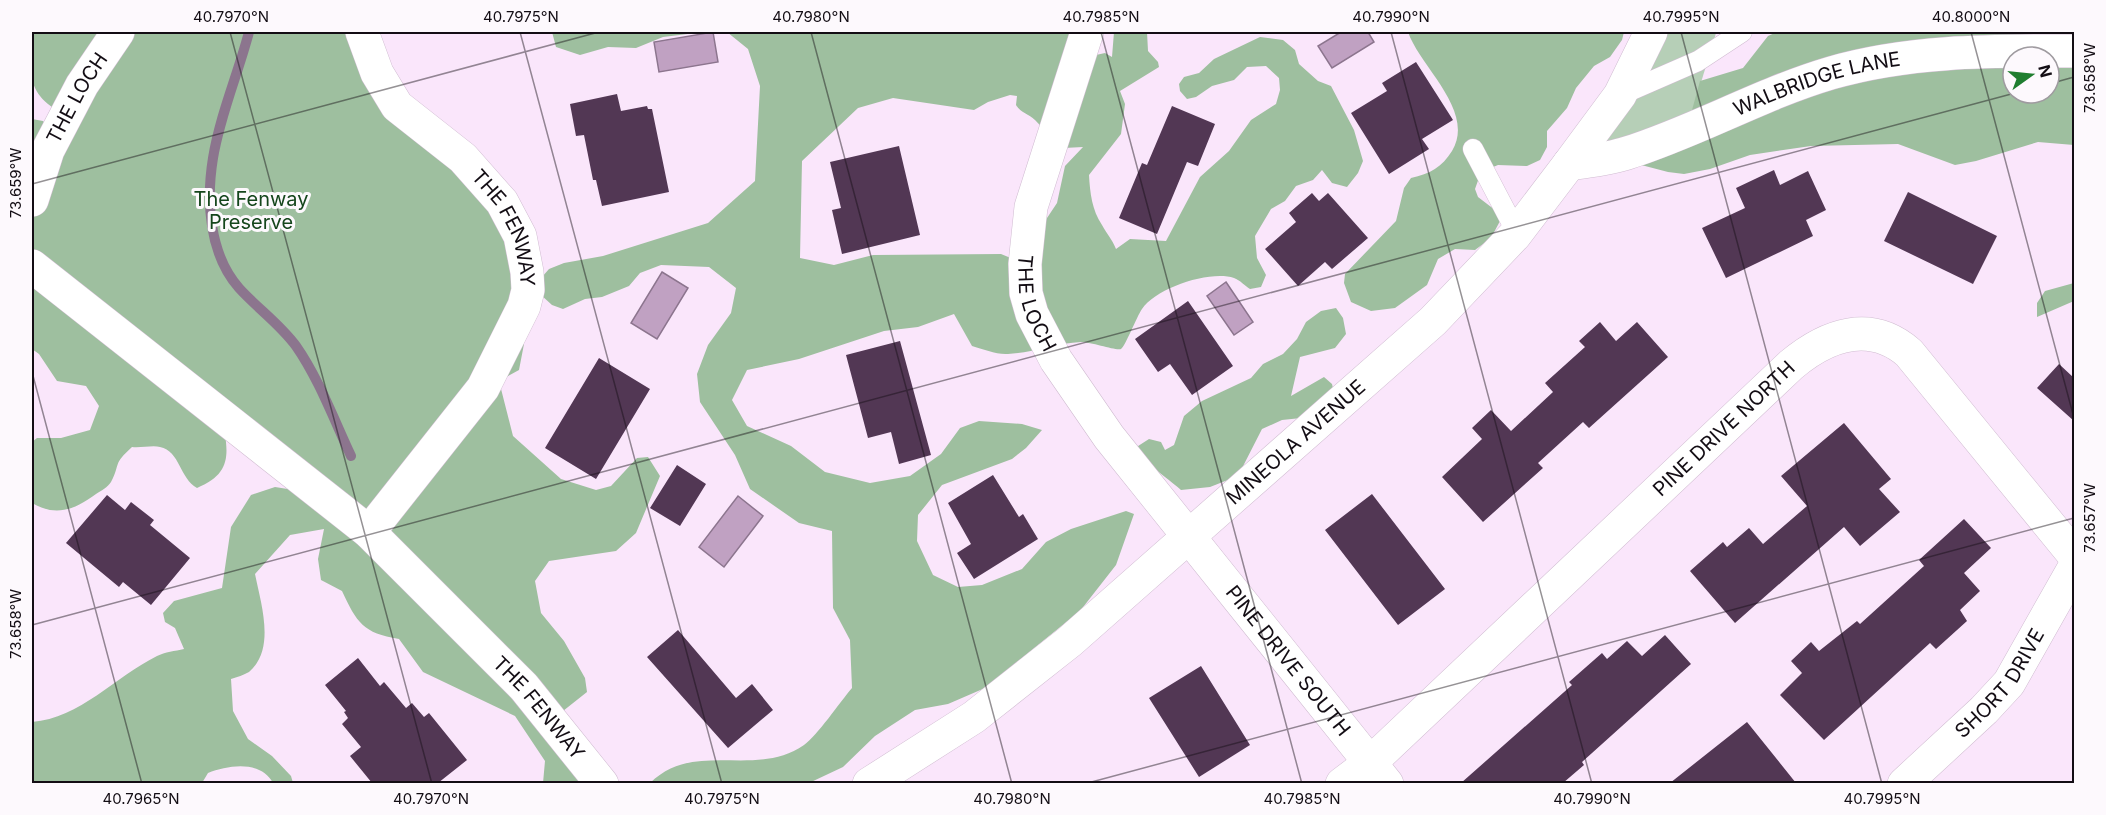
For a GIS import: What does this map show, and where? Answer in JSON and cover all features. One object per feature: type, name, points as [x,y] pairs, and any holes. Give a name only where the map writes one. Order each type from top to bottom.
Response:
[{"type":"street","name":"THE LOCH","points":[[32,200],[48,150],[82,85],[118,32]]},
{"type":"street","name":"THE FENWAY","points":[[362,32],[380,78],[397,106],[463,158],[502,202],[520,236],[528,290],[524,306],[483,388],[369,532]]},
{"type":"street","name":"THE LOCH","points":[[1087,32],[1030,207],[1026,242],[1026,293],[1042,335],[1077,391],[1109,437],[1189,538]]},
{"type":"street","name":"MINEOLA AVENUE","points":[[869,783],[974,717],[1069,642],[1433,321],[1517,233],[1569,165],[1620,95],[1651,32]]},
{"type":"street","name":"WALBRIDGE LANE","points":[[1569,165],[1625,154],[1686,132],[1796,85],[1875,63],[1934,54],[2074,51]]},
{"type":"street","name":"THE FENWAY","points":[[32,266],[369,532],[524,687],[602,783]]},
{"type":"street","name":"PINE DRIVE NORTH","points":[[1342,783],[1379,773],[1791,365],[1816,346],[1840,337],[1872,334],[1888,338],[1909,352],[2074,555]]},
{"type":"street","name":"PINE DRIVE SOUTH","points":[[1189,538],[1379,773]]},
{"type":"street","name":"SHORT DRIVE","points":[[1904,783],[1984,710],[2008,683],[2074,568]]},
{"type":"lane","points":[[1620,95],[1698,61],[1742,32]]},
{"type":"lane","points":[[1473,149],[1517,233]]},
{"type":"green space","name":"The Fenway Preserve","points":[[32,32],[373,32],[367,50],[463,158],[542,277],[549,269],[564,263],[603,256],[708,223],[755,181],[760,86],[748,49],[727,32],[1094,32],[1096,55],[1105,53],[1112,57],[1114,32],[1147,32],[1148,51],[1158,62],[1159,67],[1120,91],[1125,104],[1121,134],[1089,175],[1096,213],[1116,249],[1130,239],[1166,241],[1200,177],[1229,151],[1251,120],[1276,104],[1280,90],[1279,78],[1266,66],[1247,67],[1234,80],[1212,86],[1196,97],[1187,99],[1180,91],[1179,84],[1184,77],[1199,73],[1214,59],[1260,37],[1283,40],[1295,50],[1299,64],[1318,81],[1331,86],[1354,130],[1363,161],[1358,173],[1347,187],[1332,183],[1322,170],[1313,180],[1296,186],[1285,201],[1271,209],[1255,236],[1257,258],[1266,275],[1261,287],[1250,289],[1236,279],[1224,276],[1198,279],[1171,288],[1149,301],[1142,309],[1121,349],[1081,342],[1017,353],[995,353],[972,346],[954,314],[918,327],[884,331],[799,359],[747,370],[732,400],[747,426],[791,446],[825,472],[870,483],[910,476],[941,454],[960,428],[979,421],[1022,424],[1042,430],[1026,448],[1012,459],[942,485],[918,515],[917,541],[933,575],[958,587],[982,585],[1022,569],[1046,542],[1071,529],[1126,511],[1134,514],[1116,565],[1080,611],[985,688],[948,704],[915,710],[875,736],[843,767],[809,783],[650,783],[668,770],[686,763],[766,759],[785,755],[809,741],[852,688],[850,640],[833,608],[832,531],[799,523],[750,489],[735,455],[700,402],[697,374],[708,345],[731,313],[736,288],[709,267],[661,265],[640,273],[629,286],[602,297],[585,299],[563,309],[552,305],[541,295],[516,322],[524,344],[519,370],[499,381],[513,436],[561,479],[596,490],[611,486],[637,458],[648,457],[660,476],[636,533],[616,551],[549,561],[535,581],[541,613],[564,641],[585,678],[587,692],[563,711],[593,783],[543,783],[545,761],[515,716],[423,672],[399,639],[369,630],[363,625],[352,611],[342,591],[321,580],[318,559],[324,529],[290,535],[255,574],[263,612],[262,651],[249,672],[231,679],[233,711],[248,739],[272,756],[291,776],[293,783],[273,783],[260,771],[244,766],[208,773],[202,783],[32,784],[32,722],[66,713],[157,656],[184,649],[175,628],[165,622],[163,613],[174,601],[222,588],[231,527],[251,495],[275,487],[294,490],[222,417],[226,440],[226,460],[217,475],[197,488],[191,484],[176,459],[167,450],[157,446],[132,447],[119,461],[110,484],[80,504],[57,511],[32,503],[32,442],[37,438],[61,438],[90,430],[99,406],[86,386],[57,381],[39,354],[32,349],[32,119],[43,121],[51,130],[55,109],[38,93],[34,85],[31,66]],"holes":[[[1010,95],[1017,96],[1018,108],[1035,120],[1064,148],[1083,147],[1065,166],[1057,203],[1045,221],[1025,264],[1001,254],[873,255],[834,265],[800,258],[802,161],[858,108],[893,98],[974,110],[988,102]]]},
{"type":"green space","points":[[552,32],[704,32],[663,37],[636,48],[608,47],[580,55],[556,47]]},
{"type":"green space","points":[[1408,32],[1505,34],[1516,32],[1624,32],[1622,40],[1610,57],[1594,66],[1576,88],[1567,108],[1547,131],[1547,147],[1540,160],[1527,166],[1498,165],[1481,172],[1475,189],[1478,197],[1495,210],[1500,221],[1491,238],[1475,250],[1455,249],[1438,259],[1427,285],[1395,308],[1371,311],[1351,302],[1344,283],[1345,274],[1396,221],[1404,188],[1411,178],[1440,166],[1452,151],[1457,136],[1457,120],[1452,105],[1414,46]]},
{"type":"green space","points":[[1651,32],[1716,33],[1686,132],[1569,164]]},
{"type":"green space","points":[[1777,32],[2074,32],[2074,145],[2038,142],[1955,165],[1898,144],[1811,146],[1750,155],[1710,169],[1684,174],[1626,161],[1686,132],[1700,81],[1743,68],[1768,36]]},
{"type":"green space","points":[[2074,283],[2074,301],[2037,317],[2037,303],[2045,291]]},
{"type":"green space","points":[[1336,308],[1343,318],[1346,334],[1335,348],[1300,357],[1291,396],[1324,377],[1332,384],[1335,397],[1301,418],[1282,420],[1262,429],[1238,476],[1210,487],[1181,490],[1151,466],[1135,448],[1149,439],[1161,442],[1165,450],[1174,445],[1184,416],[1202,401],[1251,378],[1263,364],[1283,354],[1297,339],[1306,322],[1321,311]]},
{"type":"shaded area","points":[[713,32],[718,62],[659,72],[654,42]]},
{"type":"shaded area","points":[[1341,32],[1368,32],[1374,42],[1332,68],[1318,46]]},
{"type":"shaded area","points":[[662,272],[688,288],[657,339],[631,323]]},
{"type":"shaded area","points":[[1226,282],[1253,322],[1234,335],[1207,296]]},
{"type":"shaded area","points":[[738,496],[763,516],[724,567],[699,547]]},
{"type":"building","points":[[1416,62],[1453,120],[1422,139],[1429,149],[1389,174],[1351,113],[1387,91],[1382,83]]},
{"type":"building","points":[[617,94],[621,111],[647,106],[648,109],[652,109],[669,192],[602,206],[596,180],[593,180],[584,135],[576,136],[570,104]]},
{"type":"building","points":[[1172,106],[1215,124],[1198,166],[1187,162],[1157,234],[1119,218],[1142,163],[1147,165]]},
{"type":"building","points":[[899,146],[920,235],[842,254],[832,210],[841,208],[830,162]]},
{"type":"building","points":[[1774,170],[1780,185],[1808,171],[1826,210],[1806,220],[1813,236],[1726,278],[1702,228],[1745,208],[1736,188]]},
{"type":"building","points":[[1908,192],[1997,236],[1973,284],[1884,241]]},
{"type":"building","points":[[1312,193],[1319,201],[1328,193],[1368,238],[1332,269],[1325,262],[1298,286],[1265,249],[1296,222],[1289,213]]},
{"type":"building","points":[[1188,301],[1233,366],[1192,395],[1170,364],[1158,372],[1135,339]]},
{"type":"building","points":[[1600,322],[1616,341],[1637,322],[1668,357],[1589,428],[1583,422],[1538,463],[1543,468],[1483,522],[1442,477],[1482,439],[1472,428],[1491,410],[1511,431],[1553,392],[1545,383],[1585,347],[1579,341]]},
{"type":"building","points":[[900,341],[931,455],[899,464],[891,432],[868,438],[846,355]]},
{"type":"building","points":[[599,358],[650,389],[596,479],[545,448]]},
{"type":"building","points":[[2059,364],[2074,378],[2074,421],[2037,388]]},
{"type":"building","points":[[1844,423],[1891,479],[1879,489],[1900,512],[1860,546],[1844,527],[1735,623],[1690,571],[1723,542],[1727,547],[1749,528],[1763,544],[1807,506],[1781,476]]},
{"type":"building","points":[[677,465],[706,484],[680,526],[650,508]]},
{"type":"building","points":[[993,475],[1019,517],[1023,514],[1038,539],[974,579],[957,553],[971,544],[948,503]]},
{"type":"building","points":[[1372,494],[1445,589],[1398,625],[1325,530]]},
{"type":"building","points":[[107,495],[125,510],[131,502],[154,520],[150,525],[190,558],[151,605],[123,582],[119,587],[66,543]]},
{"type":"building","points":[[1964,519],[1991,548],[1964,573],[1980,591],[1960,610],[1967,621],[1936,649],[1930,643],[1824,740],[1780,695],[1802,673],[1791,661],[1811,642],[1819,651],[1857,621],[1860,624],[1924,566],[1919,560]]},
{"type":"building","points":[[678,630],[736,698],[752,684],[773,710],[728,748],[647,657]]},
{"type":"building","points":[[1665,635],[1691,664],[1582,762],[1584,765],[1563,783],[1461,783],[1572,685],[1569,682],[1602,653],[1607,659],[1627,641],[1642,656]]},
{"type":"building","points":[[358,658],[380,686],[384,682],[406,708],[412,703],[424,717],[429,713],[467,760],[438,783],[372,783],[350,756],[361,747],[342,724],[348,718],[344,712],[346,711],[325,685]]},
{"type":"building","points":[[1201,666],[1250,745],[1199,777],[1149,698]]},
{"type":"building","points":[[1747,722],[1796,783],[1670,783]]},
{"type":"waterway","points":[[249,32],[220,126],[213,158],[210,209],[216,243],[221,259],[239,288],[283,330],[296,346],[319,386],[351,456]]}]
